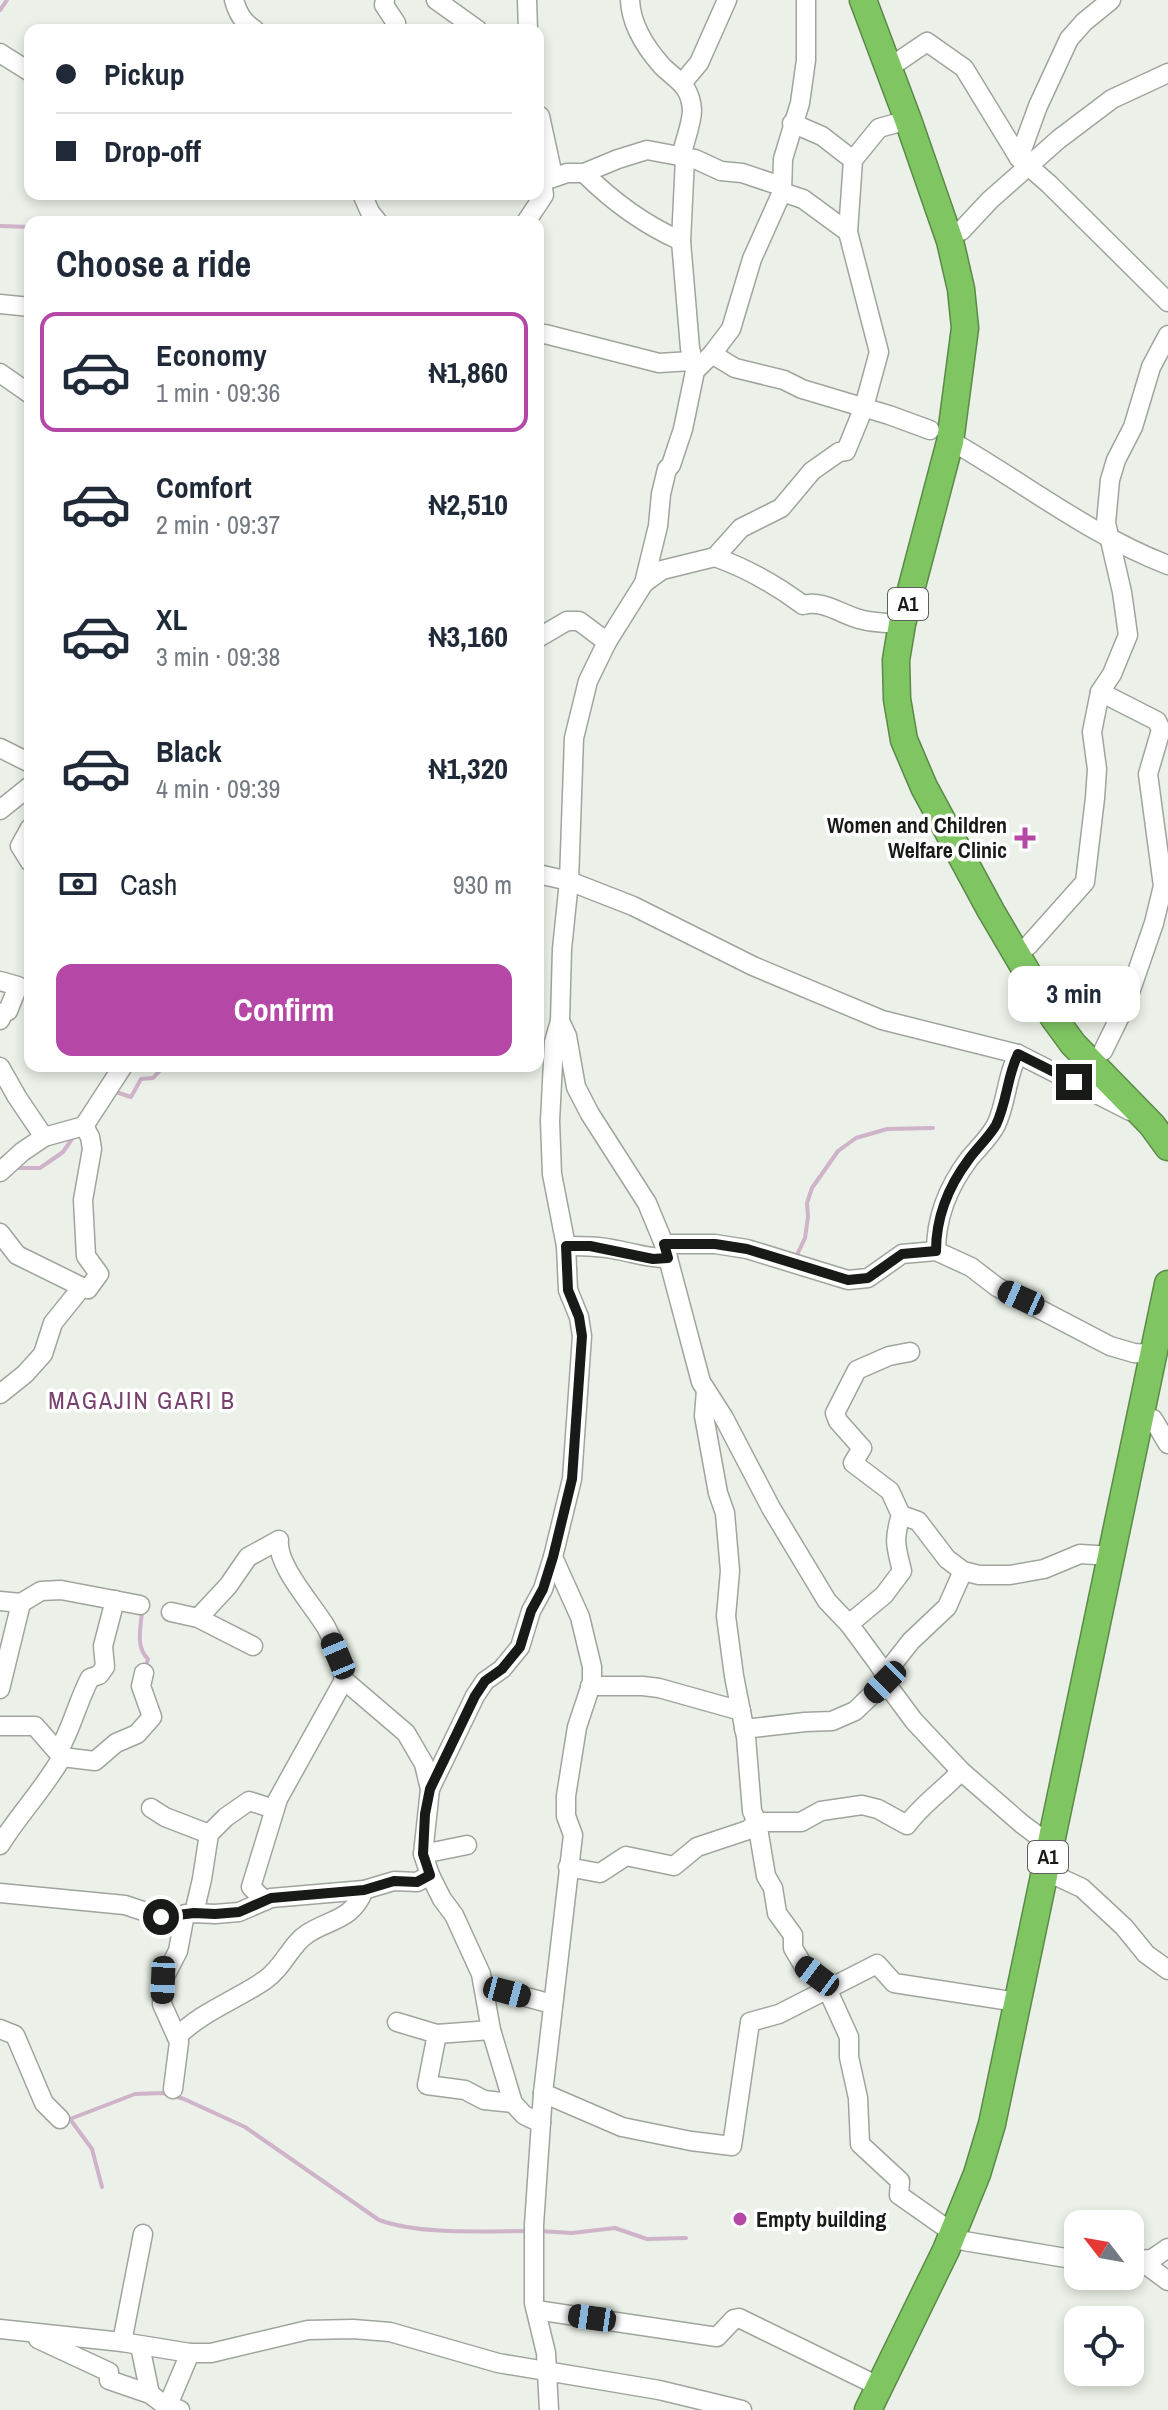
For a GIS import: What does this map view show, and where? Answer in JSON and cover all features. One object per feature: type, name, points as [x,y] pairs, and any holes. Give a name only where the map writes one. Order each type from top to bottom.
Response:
[{"type":"highway","name":"A1","points":[[863,0],[953,252],[965,328],[950,442],[902,624],[896,660],[899,718],[904,740],[924,787],[991,911],[1054,1018],[1073,1044],[1156,1118]]},
{"type":"highway","name":"A1","points":[[876,0],[919,105],[961,231],[978,304],[979,332],[973,390],[922,587],[909,663],[911,720],[945,802],[1028,946],[1084,1029],[1156,1118],[1168,1147]]},
{"type":"highway","name":"A1","points":[[877,2402],[988,2181],[1004,2121],[1153,1419],[1168,1284]]},
{"type":"highway","name":"A1","points":[[958,2237],[989,2136],[1111,1556],[1160,1349]]},
{"type":"street","points":[[234,0],[246,24]]},
{"type":"street","points":[[385,0],[384,5],[396,24]]},
{"type":"street","points":[[436,0],[470,24]]},
{"type":"street","points":[[527,0],[528,24]]},
{"type":"street","points":[[541,2123],[524,2115],[513,2103],[491,2030],[485,1986],[454,1915],[430,1875],[423,1854],[430,1789],[475,1696],[485,1681],[502,1669],[520,1647],[553,1557],[572,1479],[582,1336],[579,1317],[568,1290],[566,1246],[551,1157],[551,1071],[560,1021],[574,738],[588,681],[607,642],[644,583],[658,526],[667,469],[683,429],[693,366],[681,241],[685,159],[682,153],[692,109],[683,82],[663,67],[640,36],[630,14],[630,0]]},
{"type":"street","points":[[683,82],[699,63],[727,0]]},
{"type":"street","points":[[544,334],[659,363],[693,366],[712,354],[731,329],[752,259],[782,189],[783,159],[800,103],[806,60],[806,0]]},
{"type":"street","points":[[1023,162],[1038,106],[1069,39],[1111,0]]},
{"type":"street","points":[[899,61],[927,42],[964,68],[1023,162],[1168,302]]},
{"type":"street","points":[[0,53],[24,68]]},
{"type":"street","points":[[961,231],[1023,162],[1112,99],[1168,73]]},
{"type":"street","points":[[715,557],[741,528],[781,508],[812,471],[839,452],[846,451],[864,407],[879,352],[848,232],[853,160],[879,128],[908,120]]},
{"type":"street","points":[[792,123],[822,136],[853,160]]},
{"type":"street","points":[[544,181],[584,173],[647,150],[695,159],[721,171],[742,173],[782,189],[803,199],[848,232]]},
{"type":"street","points":[[584,173],[606,194],[660,232],[681,241]]},
{"type":"street","points":[[0,304],[24,306]]},
{"type":"street","points":[[1028,946],[1085,882],[1097,769],[1091,740],[1100,692],[1112,674],[1128,635],[1122,592],[1107,537],[1110,480],[1116,460],[1133,427],[1151,367],[1168,335]]},
{"type":"street","points":[[712,354],[735,368],[784,380],[802,389],[930,430]]},
{"type":"street","points":[[0,373],[24,390]]},
{"type":"street","points":[[958,445],[1070,516],[1168,565]]},
{"type":"street","points":[[644,583],[662,570],[715,557],[746,568],[803,605],[813,602],[861,620],[902,624]]},
{"type":"street","points":[[544,634],[567,621],[579,621],[607,642]]},
{"type":"street","points":[[1100,692],[1160,725],[1148,774],[1165,887],[1126,1004],[1103,1051]]},
{"type":"street","points":[[0,748],[24,760]]},
{"type":"street","points":[[0,810],[24,791]]},
{"type":"street","points":[[544,875],[569,881],[669,923],[753,966],[882,1020],[1018,1054],[1156,1118]]},
{"type":"street","points":[[0,981],[18,986],[8,1011],[0,1020]]},
{"type":"street","points":[[560,1021],[567,1036],[576,1087],[647,1203],[666,1251],[696,1369],[771,1508],[827,1601],[849,1624],[914,1721],[961,1771],[1050,1845]]},
{"type":"street","points":[[936,1251],[941,1206],[968,1160],[994,1128],[1004,1102],[1009,1072],[1018,1054]]},
{"type":"street","points":[[0,1067],[44,1137]]},
{"type":"street","points":[[0,1172],[44,1137],[84,1126],[119,1072]]},
{"type":"street","points":[[0,1233],[17,1255],[88,1289],[99,1274],[86,1256],[83,1200],[92,1149],[84,1126]]},
{"type":"street","points":[[566,1246],[590,1246],[653,1259],[666,1251],[715,1244],[747,1249],[848,1280],[868,1278],[902,1254],[936,1251],[971,1267],[997,1287],[1110,1346],[1134,1353],[1160,1349]]},
{"type":"street","points":[[0,1394],[43,1354],[53,1323],[82,1287]]},
{"type":"street","points":[[849,1624],[884,1595],[902,1571],[894,1536],[901,1515],[890,1491],[853,1463],[862,1448],[838,1421],[835,1413],[857,1370],[889,1356],[910,1352]]},
{"type":"street","points":[[706,1390],[704,1416],[718,1493],[725,1513],[730,1571],[726,1616],[752,1792],[751,1807],[777,1913],[793,1935],[793,1948],[803,1965],[824,1982],[849,2037],[849,2057],[858,2098],[860,2144],[900,2181],[899,2195],[958,2237],[1064,2257]]},
{"type":"street","points":[[1153,1419],[1168,1444]]},
{"type":"street","points":[[901,1515],[918,1521],[947,1559],[963,1571],[979,1575],[1010,1575],[1051,1568],[1080,1554],[1111,1556]]},
{"type":"street","points":[[198,1618],[228,1586],[248,1557],[279,1540],[278,1547],[288,1570],[327,1629],[342,1667],[344,1680],[274,1809],[251,1887],[265,1901]]},
{"type":"street","points":[[549,2410],[546,2353],[536,2310],[534,2232],[543,2093],[573,1835],[566,1816],[566,1796],[577,1727],[590,1686],[592,1667],[586,1635],[553,1557]]},
{"type":"street","points":[[590,1686],[659,1688],[742,1720],[832,1721],[855,1711],[885,1678],[911,1641],[947,1607],[963,1571]]},
{"type":"street","points":[[0,1601],[21,1603],[41,1591],[61,1590],[140,1605]]},
{"type":"street","points":[[0,1845],[12,1825],[49,1781],[90,1678],[99,1675],[105,1667],[103,1646],[115,1600]]},
{"type":"street","points":[[0,1689],[21,1603]]},
{"type":"street","points":[[171,1612],[198,1618],[253,1646]]},
{"type":"street","points":[[0,1726],[35,1726],[60,1755],[95,1761],[116,1743],[137,1734],[152,1717],[141,1686],[144,1673]]},
{"type":"street","points":[[344,1680],[406,1733],[424,1764],[430,1789]]},
{"type":"street","points":[[568,1867],[600,1873],[626,1856],[674,1866],[697,1847],[748,1830],[757,1822],[801,1822],[821,1811],[862,1805],[878,1809],[907,1825],[918,1810],[961,1771]]},
{"type":"street","points":[[173,2089],[179,2042],[162,2004],[163,1980],[178,1951],[202,1879],[209,1834],[249,1801],[274,1809]]},
{"type":"street","points":[[151,1808],[165,1817],[209,1834]]},
{"type":"street","points":[[423,1854],[467,1845]]},
{"type":"street","points":[[0,1893],[125,1905],[161,1917],[239,1912],[271,1898],[364,1890],[394,1881],[417,1882],[430,1875]]},
{"type":"street","points":[[1054,1875],[1082,1888],[1124,1927],[1146,1954],[1168,1970]]},
{"type":"street","points":[[177,2037],[192,2021],[265,1980],[307,1934],[337,1920],[357,1905],[364,1890]]},
{"type":"street","points":[[543,2093],[577,2105],[622,2127],[732,2146],[750,2022],[779,2014],[877,1964],[894,1983],[1017,2002]]},
{"type":"street","points":[[485,1986],[552,2004]]},
{"type":"street","points":[[397,2022],[437,2034],[491,2030]]},
{"type":"street","points":[[0,2029],[15,2035],[44,2103],[60,2119]]},
{"type":"street","points":[[437,2034],[427,2085],[465,2090],[484,2100],[513,2103]]},
{"type":"street","points":[[143,2234],[131,2344],[164,2404]]},
{"type":"street","points":[[1144,2259],[1152,2259],[1168,2248]]},
{"type":"street","points":[[1152,2259],[1149,2267],[1168,2281]]},
{"type":"street","points":[[536,2310],[717,2337],[734,2319],[739,2318],[877,2402]]},
{"type":"street","points":[[0,2329],[211,2353],[308,2330],[358,2329],[404,2335],[498,2363],[659,2390],[742,2410]]},
{"type":"street","points":[[24,2332],[109,2372],[109,2380],[164,2404]]},
{"type":"street","points":[[164,2404],[190,2353]]},
{"type":"waterway","points":[[0,10],[7,0]]},
{"type":"waterway","points":[[0,226],[24,227]]},
{"type":"waterway","points":[[116,1092],[131,1097],[141,1079],[153,1078],[158,1072]]},
{"type":"waterway","points":[[796,1257],[805,1238],[807,1203],[812,1188],[838,1151],[856,1138],[887,1129],[933,1128]]},
{"type":"waterway","points":[[15,1168],[40,1168],[63,1152],[72,1139]]},
{"type":"waterway","points":[[142,1611],[140,1643],[148,1659],[146,1666]]},
{"type":"waterway","points":[[67,2116],[70,2119],[135,2094],[163,2093],[184,2099],[245,2127],[379,2220],[433,2230],[530,2231]]},
{"type":"waterway","points":[[70,2119],[92,2149],[102,2187]]},
{"type":"waterway","points":[[539,2231],[572,2233],[615,2228],[647,2239],[686,2238]]},
{"type":"place","name":"Women and Children Welfare Clinic","points":[[1025,838]]},
{"type":"place","name":"Empty building","points":[[740,2219]]},
{"type":"district","name":"MAGAJIN GARI B","points":[[142,1401]]},
{"type":"route","points":[[161,1917],[239,1912],[271,1898],[364,1890],[394,1881],[417,1882],[430,1875],[423,1854],[430,1789],[475,1696],[485,1681],[502,1669],[520,1647],[553,1557],[572,1479],[582,1336],[575,1303],[568,1290],[566,1246],[616,1249],[653,1259],[668,1258],[664,1244],[715,1244],[747,1249],[848,1280],[868,1278],[902,1254],[936,1251],[941,1206],[968,1160],[994,1128],[1004,1102],[1009,1072],[1018,1054],[1074,1082]]}]
